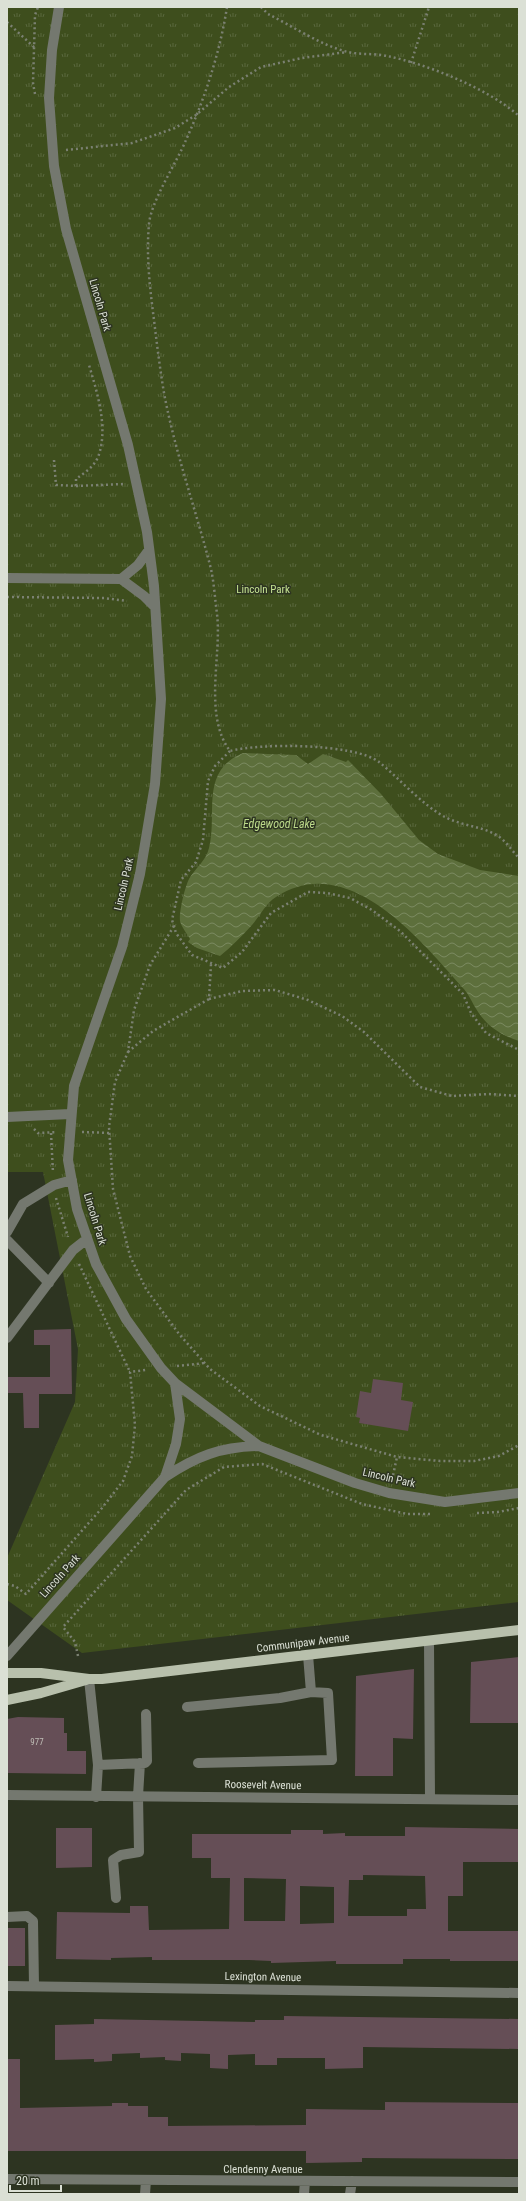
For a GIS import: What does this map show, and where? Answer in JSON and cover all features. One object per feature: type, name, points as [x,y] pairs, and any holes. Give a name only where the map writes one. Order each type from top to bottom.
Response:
[{"type":"main road","name":"Communipaw Avenue","points":[[7,1700],[41,1694],[89,1679],[519,1630]]},
{"type":"main road","name":"Communipaw Avenue","points":[[7,1673],[41,1673],[89,1679]]},
{"type":"street","name":"Lincoln Park","points":[[59,7],[52,43],[49,98],[54,166],[66,229],[128,445],[149,550],[155,607],[161,699],[155,784],[140,874],[122,947],[74,1086],[70,1114],[68,1160],[77,1210],[96,1264],[126,1319],[161,1368],[175,1383],[259,1446],[355,1483],[389,1492],[445,1502],[519,1493]]},
{"type":"street","points":[[121,579],[138,565],[149,550]]},
{"type":"street","points":[[7,578],[121,579],[144,596],[155,607]]},
{"type":"street","points":[[7,1117],[70,1114]]},
{"type":"street","points":[[7,1232],[23,1204],[54,1185],[72,1180]]},
{"type":"street","points":[[7,1240],[49,1283]]},
{"type":"street","points":[[7,1338],[73,1250],[87,1240]]},
{"type":"street","name":"Lincoln Park","points":[[164,1476],[176,1444],[180,1418],[175,1383]]},
{"type":"street","name":"Lincoln Park","points":[[7,1656],[164,1476],[186,1463],[208,1453],[235,1447],[259,1446]]},
{"type":"street","points":[[429,1641],[430,1799]]},
{"type":"street","points":[[308,1655],[311,1692]]},
{"type":"street","points":[[89,1679],[98,1765],[96,1797]]},
{"type":"street","points":[[187,1707],[280,1698],[311,1692],[328,1693],[332,1760],[198,1763]]},
{"type":"street","points":[[98,1765],[140,1763],[147,1761],[146,1714]]},
{"type":"street","points":[[116,1898],[114,1860],[121,1855],[139,1852],[138,1796],[140,1763]]},
{"type":"street","name":"Roosevelt Avenue","points":[[7,1795],[519,1800]]},
{"type":"street","points":[[7,1917],[27,1916],[33,1921],[34,1986]]},
{"type":"street","name":"Lexington Avenue","points":[[7,1986],[519,1993]]},
{"type":"street","name":"Clendenny Avenue","points":[[7,2179],[519,2182]]},
{"type":"street","points":[[145,2194],[146,2180]]},
{"type":"street","points":[[304,2194],[305,2181]]},
{"type":"street","points":[[350,2194],[352,2181]]},
{"type":"path","points":[[227,7],[212,70],[196,115],[186,141],[163,186],[149,222],[149,279],[164,394],[198,526],[211,570],[219,627],[215,686],[216,714],[220,730],[230,751]]},
{"type":"path","points":[[261,7],[274,17],[347,52]]},
{"type":"path","points":[[411,63],[429,7]]},
{"type":"path","points":[[7,22],[35,48]]},
{"type":"path","points":[[54,151],[132,142],[175,128],[196,115],[230,86],[261,67],[302,58],[347,52],[387,56],[411,63],[473,87],[505,104],[519,116]]},
{"type":"path","points":[[76,486],[125,484],[127,491]]},
{"type":"path","points":[[7,597],[104,598],[127,601],[134,605]]},
{"type":"path","points":[[519,858],[499,836],[483,829],[447,818],[377,760],[340,748],[249,746],[230,751],[215,766],[208,781],[203,840],[196,862],[181,880],[172,920],[176,933],[192,955],[223,968],[242,952],[272,913],[308,892],[327,893],[350,898],[372,910],[400,931],[463,994],[471,1013],[486,1033],[519,1050]]},
{"type":"path","points":[[174,926],[150,965],[134,1010],[128,1052],[115,1082],[109,1127],[115,1197],[130,1256],[146,1289],[179,1334],[205,1363],[260,1406],[321,1435],[397,1457],[440,1461],[474,1461],[498,1456],[519,1445]]},
{"type":"path","points":[[209,999],[211,964]]},
{"type":"path","points":[[128,1052],[153,1031],[209,999],[242,990],[275,990],[308,1000],[342,1016],[364,1032],[420,1087],[452,1096],[489,1094],[519,1096]]},
{"type":"path","points":[[7,1584],[15,1586],[26,1594],[102,1508],[123,1481],[132,1456],[135,1425],[130,1372],[205,1363]]},
{"type":"path","points":[[78,1656],[75,1642],[63,1627],[186,1490],[224,1467],[262,1464],[362,1504],[407,1514],[438,1514]]},
{"type":"path","points":[[476,1513],[498,1512],[519,1508]]},
{"type":"green space","name":"Lincoln Park","points":[[7,7],[519,7],[519,1602],[82,1653],[7,1600],[7,1558],[75,1402],[78,1349],[43,1172],[7,1172]]},
{"type":"water","name":"Edgewood Lake","points":[[243,753],[296,755],[308,764],[323,754],[346,762],[348,760],[381,794],[419,840],[438,854],[480,870],[519,876],[519,1041],[499,1032],[483,1019],[464,989],[425,946],[403,925],[380,906],[355,892],[329,884],[303,885],[276,897],[263,910],[255,922],[220,956],[197,948],[188,942],[190,939],[180,921],[181,905],[189,879],[208,853],[211,835],[215,782],[220,771],[229,761]]},
{"type":"building","points":[[71,1329],[72,1394],[39,1394],[39,1428],[24,1428],[23,1393],[7,1393],[7,1377],[50,1377],[50,1345],[34,1345],[34,1330]]},
{"type":"building","points":[[373,1379],[403,1383],[401,1400],[413,1402],[408,1431],[359,1423],[360,1418],[356,1417],[360,1391],[371,1393]]},
{"type":"building","points":[[519,1657],[519,1723],[470,1723],[471,1662]]},
{"type":"building","points":[[414,1669],[413,1739],[393,1738],[393,1776],[355,1776],[356,1676]]},
{"type":"building","points":[[18,1717],[64,1718],[64,1733],[67,1733],[67,1751],[86,1751],[86,1774],[7,1773],[7,1719]]},
{"type":"building","points":[[405,1827],[519,1829],[519,1862],[463,1862],[463,1896],[448,1896],[448,1931],[519,1931],[519,1961],[403,1959],[403,1964],[336,1964],[336,1961],[271,1963],[271,1961],[249,1960],[152,1960],[152,1957],[111,1958],[111,1960],[56,1959],[57,1912],[130,1913],[130,1906],[148,1906],[149,1930],[229,1929],[230,1878],[211,1878],[211,1858],[192,1858],[192,1834],[291,1834],[291,1830],[323,1830],[323,1834],[345,1833],[345,1836],[405,1836]],"holes":[[[363,1875],[425,1876],[426,1909],[407,1909],[407,1916],[348,1916],[349,1880],[363,1880]],[[244,1878],[286,1879],[285,1921],[244,1921]],[[300,1886],[334,1887],[334,1923],[300,1924]]]},
{"type":"building","points":[[56,1828],[92,1828],[92,1867],[56,1868]]},
{"type":"building","points":[[7,1928],[25,1928],[25,1966],[7,1966]]},
{"type":"building","points":[[284,2016],[519,2019],[519,2049],[363,2047],[363,2068],[325,2069],[325,2058],[277,2058],[277,2065],[255,2065],[255,2054],[228,2055],[228,2069],[210,2068],[210,2054],[181,2053],[181,2061],[165,2060],[165,2057],[140,2058],[140,2053],[112,2054],[112,2061],[94,2062],[94,2059],[55,2060],[55,2025],[94,2024],[94,2019],[255,2022],[255,2020],[284,2020]]},
{"type":"building","points":[[7,2059],[20,2059],[20,2108],[112,2106],[112,2103],[128,2103],[128,2106],[148,2106],[148,2117],[168,2117],[168,2126],[306,2125],[306,2109],[385,2110],[385,2102],[519,2103],[519,2159],[362,2158],[362,2162],[306,2163],[306,2151],[7,2151]]}]
